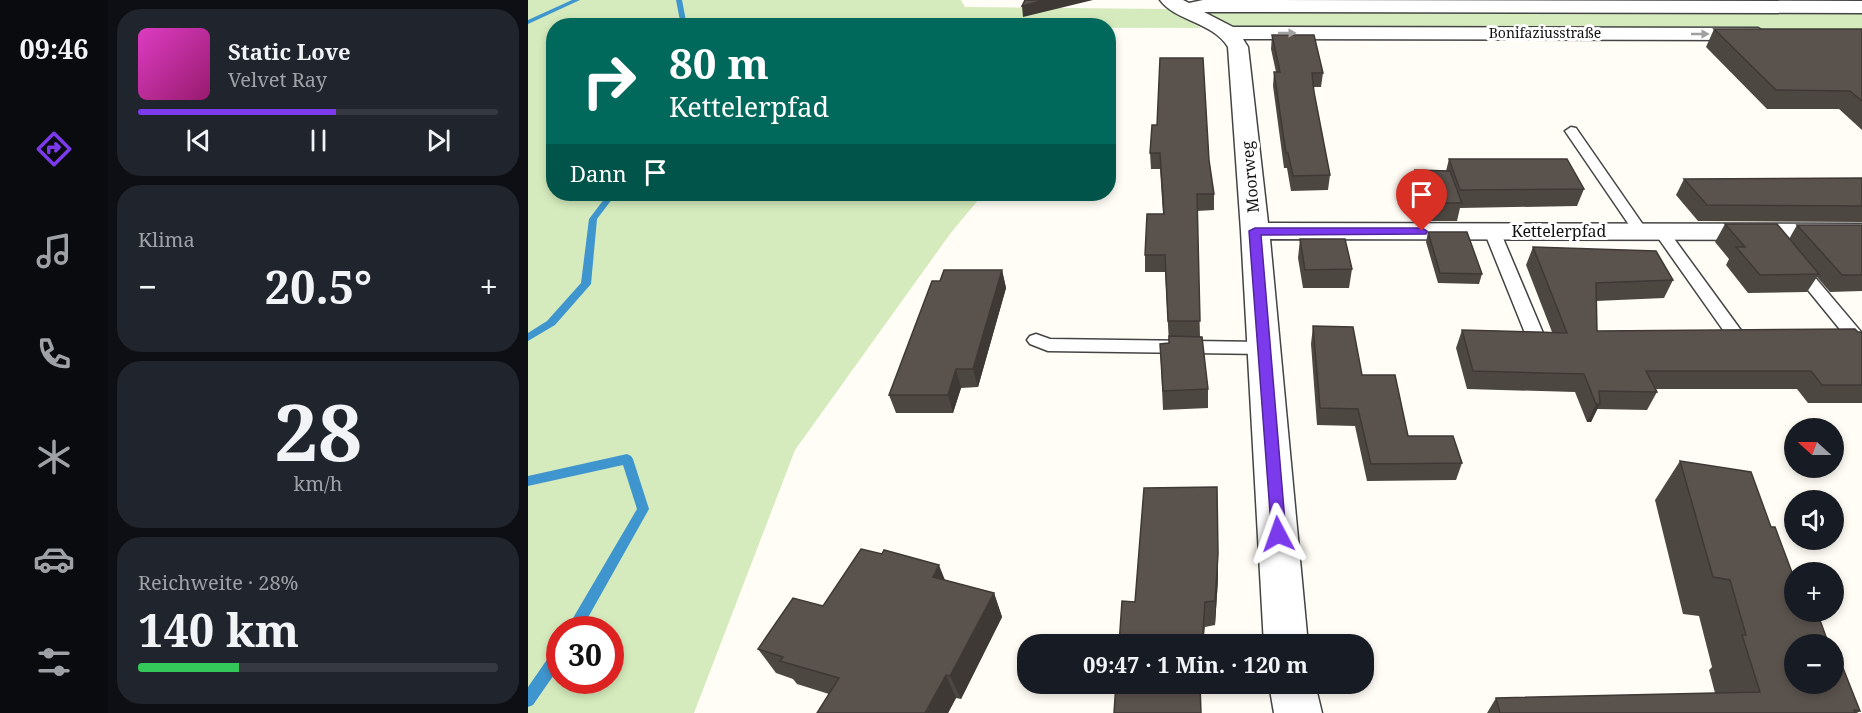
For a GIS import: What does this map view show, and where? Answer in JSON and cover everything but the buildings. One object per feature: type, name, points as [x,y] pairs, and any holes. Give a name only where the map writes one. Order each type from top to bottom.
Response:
[{"type":"street","name":"Bonifaziusstraße","points":[[1177,5],[1684,3],[1862,7]]},
{"type":"street","points":[[1177,5],[1229,33]]},
{"type":"street","points":[[1795,7],[1821,27]]},
{"type":"street","name":"Bonifaziusstraße","points":[[1229,33],[1782,34]]},
{"type":"street","name":"Moorweg","points":[[1229,33],[1238,47],[1255,231],[1286,634]]},
{"type":"street","name":"Kettelerpfad","points":[[1255,231],[1862,232]]},
{"type":"street","name":"Moorweg","points":[[1295,694],[1298,713]]},
{"type":"lane","points":[[1571,131],[1734,333]]},
{"type":"lane","points":[[1492,231],[1534,333]]},
{"type":"lane","points":[[1768,232],[1862,345]]},
{"type":"lane","points":[[1036,340],[1048,345],[1264,348]]},
{"type":"green space","points":[[528,0],[961,0],[965,7],[1167,9],[1201,28],[1116,28],[1116,18],[546,18],[546,201],[977,201],[950,234],[795,450],[694,713],[528,713]]},
{"type":"green space","points":[[1692,8],[1862,9],[1862,30],[1237,29],[1208,13]]},
{"type":"waterway","points":[[528,22],[577,0]]},
{"type":"waterway","points":[[679,0],[682,18]]},
{"type":"waterway","points":[[528,338],[551,323],[586,284],[593,219],[607,201]]},
{"type":"waterway","points":[[528,481],[627,459],[643,509],[581,616]]},
{"type":"waterway","points":[[528,700],[546,674]]},
{"type":"route","points":[[1278,534],[1255,231],[1422,231]]}]
